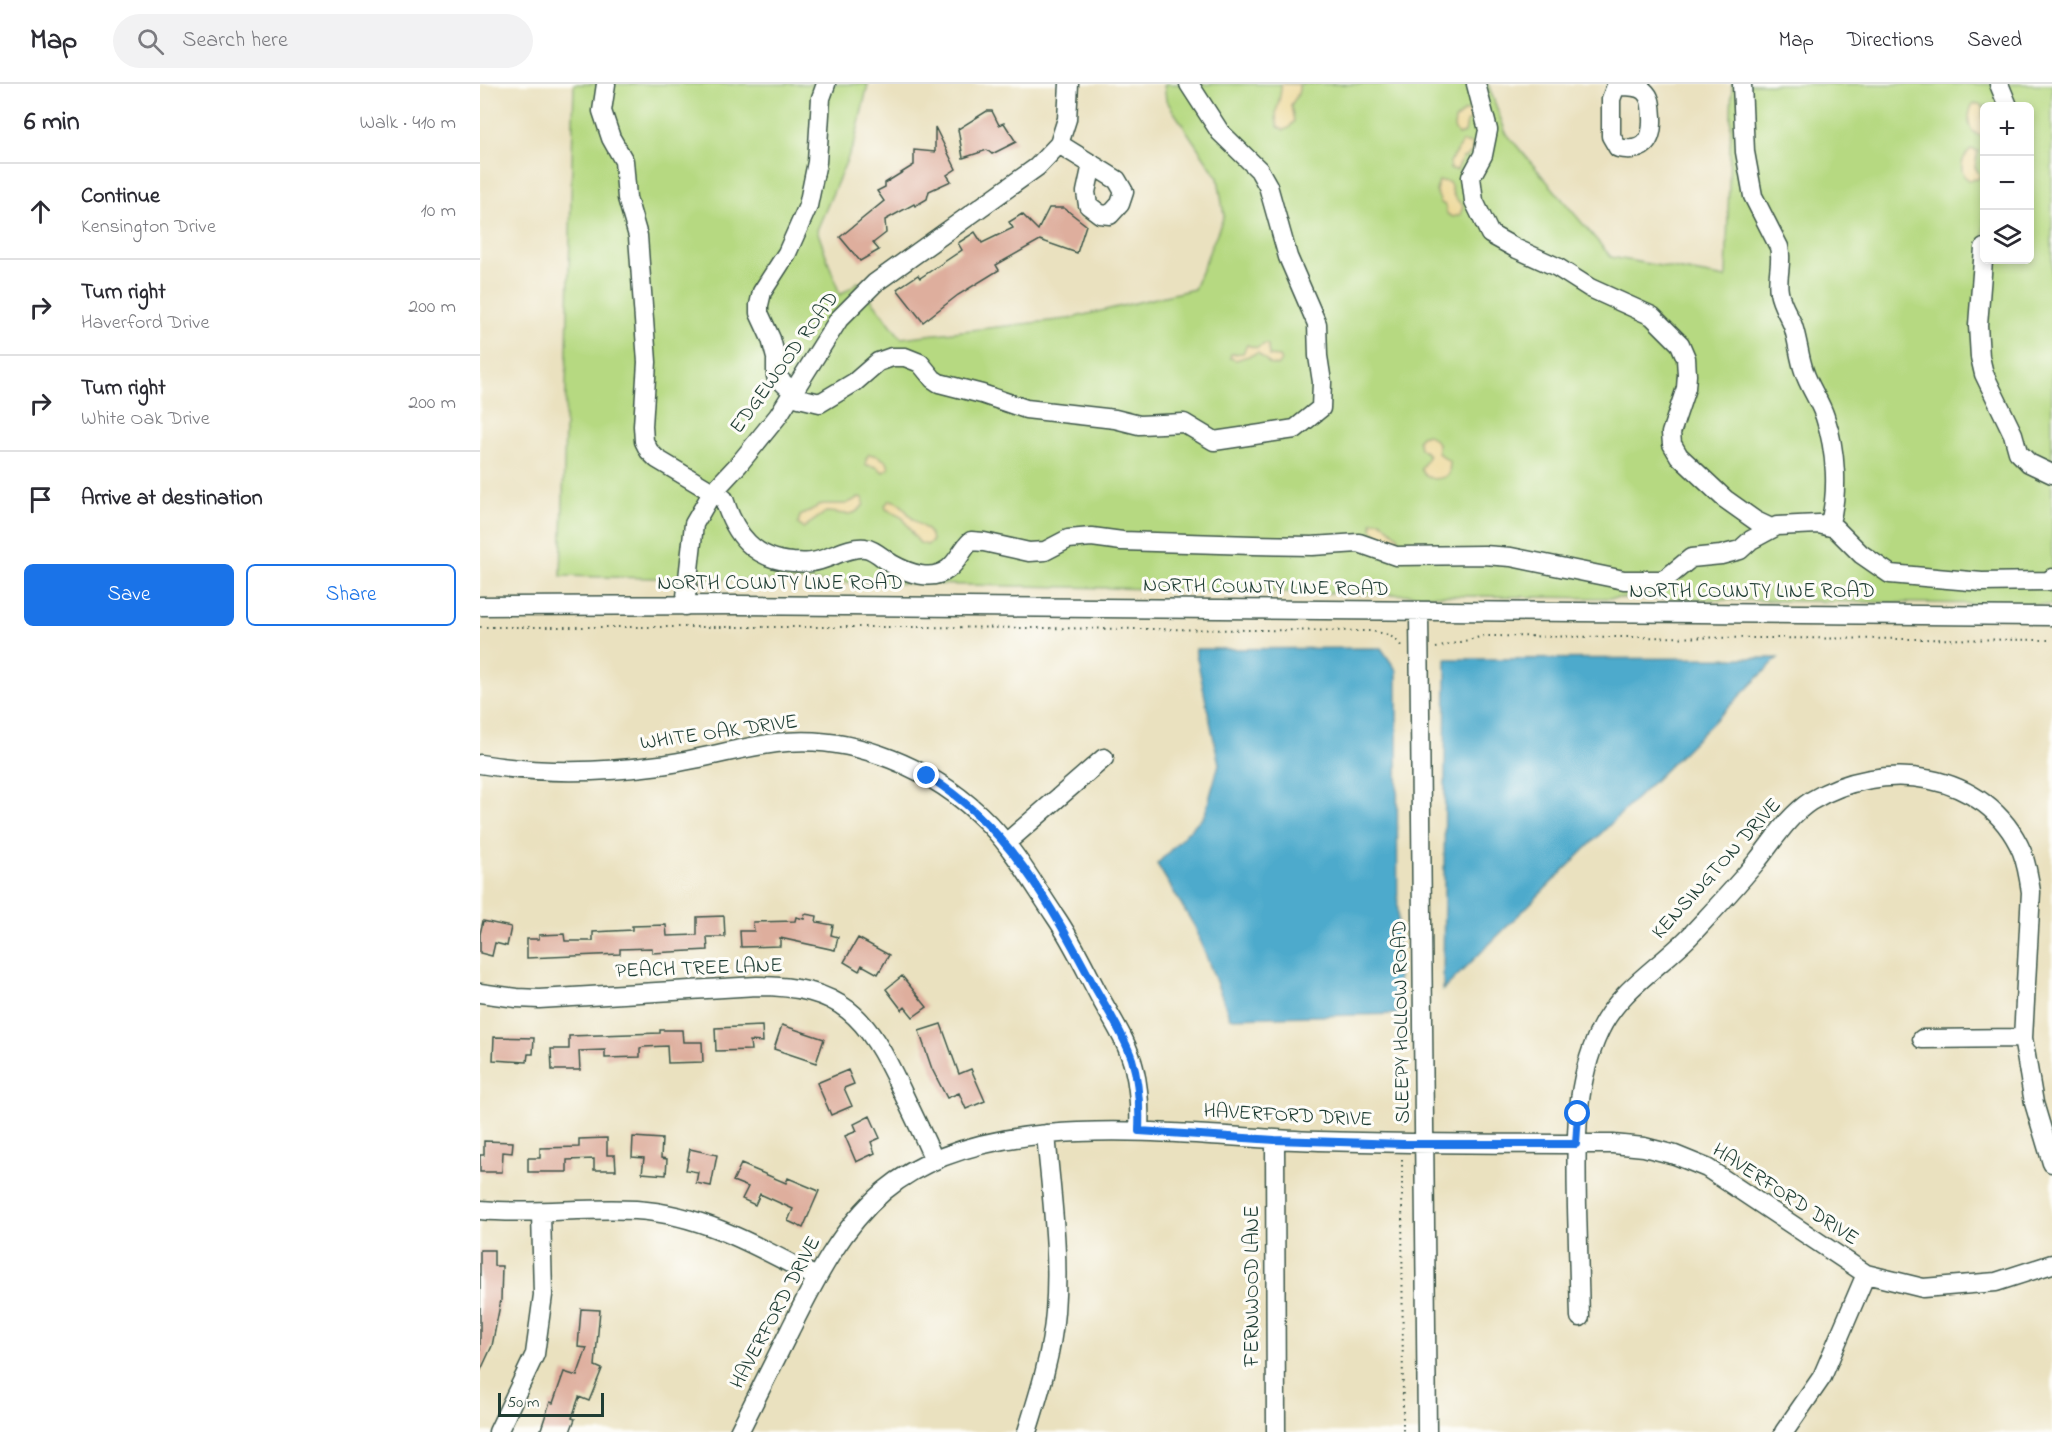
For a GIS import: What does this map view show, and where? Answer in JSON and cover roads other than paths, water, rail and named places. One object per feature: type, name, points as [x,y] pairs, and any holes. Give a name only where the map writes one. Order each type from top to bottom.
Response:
[{"type":"street","points":[[606,84],[602,111],[611,138],[624,161],[627,198],[638,236],[646,362],[644,441],[649,451],[657,459],[724,499],[729,515],[752,549],[766,556],[782,561],[811,563],[850,550],[866,548],[891,564],[920,576],[934,575],[947,570],[971,541],[1029,552],[1045,551],[1068,539],[1092,537],[1122,541],[1253,545],[1312,546],[1359,543],[1396,556],[1511,557],[1624,580],[1662,580],[1691,558],[1721,555],[1740,550],[1770,528],[1819,524],[1835,528],[1861,554],[1890,574],[1982,582],[2049,581],[2052,578]]},
{"type":"street","points":[[826,84],[821,98],[817,162],[808,206],[787,253],[762,292],[759,305],[759,313],[771,339],[776,358],[776,376],[799,398],[820,403],[855,382],[878,362],[892,357],[905,357],[920,363],[939,383],[1026,409],[1115,419],[1139,425],[1184,423],[1214,441],[1295,429],[1321,408],[1322,382],[1317,324],[1288,258],[1268,186],[1259,170],[1220,132],[1189,84]]},
{"type":"street","name":"EDGEWOOD ROAD","points":[[685,606],[694,524],[712,493],[772,424],[839,319],[875,283],[1037,167],[1059,144],[1067,119],[1069,84]]},
{"type":"street","points":[[1476,84],[1488,130],[1483,155],[1470,177],[1474,201],[1490,234],[1557,267],[1590,288],[1652,316],[1680,344],[1686,358],[1688,375],[1671,433],[1672,444],[1678,456],[1725,499],[1770,528]]},
{"type":"street","points":[[1742,84],[1745,152],[1753,196],[1781,254],[1779,293],[1793,326],[1804,373],[1825,416],[1829,434],[1834,462],[1833,513],[1829,526]]},
{"type":"street","points":[[2000,84],[2007,102]]},
{"type":"street","points":[[1059,144],[1092,164]]},
{"type":"street","points":[[1983,264],[1978,325],[1980,357],[1984,374],[2013,434],[2018,452],[2029,463],[2052,474]]},
{"type":"street","name":"NORTH COUNTY LINE ROAD","points":[[480,606],[762,605],[2052,616]]},
{"type":"street","name":"SLEEPY HOLLOW ROAD","points":[[1419,612],[1427,1432]]},
{"type":"street","name":"WHITE OAK DRIVE","points":[[480,764],[548,772],[594,771],[661,765],[777,743],[830,744],[878,755],[927,776],[948,788],[968,804],[1006,843],[1063,927],[1127,1047],[1137,1080],[1139,1131]]},
{"type":"street","points":[[1006,843],[1104,759]]},
{"type":"street","name":"KENSINGTON DRIVE","points":[[1580,1317],[1576,1144],[1582,1085],[1600,1029],[1610,1013],[1630,990],[1681,945],[1727,897],[1792,817],[1810,802],[1833,790],[1858,782],[1904,775],[1950,785],[1973,795],[1991,810],[2015,840],[2028,872],[2031,892],[2023,1038],[2034,1103],[2052,1163]]},
{"type":"street","name":"PEACH TREE LANE","points":[[480,993],[539,999],[782,986],[815,992],[841,1005],[874,1037],[934,1160]]},
{"type":"street","points":[[1922,1039],[2023,1038]]},
{"type":"street","name":"HAVERFORD DRIVE","points":[[740,1432],[816,1277],[863,1211],[886,1190],[934,1160],[984,1143],[1046,1134],[1139,1131],[1275,1140],[1425,1144],[1613,1144],[1644,1147],[1675,1155],[1707,1168],[1866,1274],[1923,1288],[1996,1282],[2052,1264]]},
{"type":"street","points":[[1027,1432],[1043,1377],[1055,1314],[1055,1224],[1046,1134]]},
{"type":"street","name":"FERNWOOD LANE","points":[[1275,1140],[1276,1432]]},
{"type":"street","points":[[480,1210],[514,1213],[622,1209],[677,1216],[726,1231],[816,1277]]},
{"type":"street","points":[[498,1432],[535,1354],[543,1295],[541,1212]]},
{"type":"street","points":[[1784,1432],[1822,1377],[1866,1274]]},
{"type":"water","points":[[1381,648],[1397,671],[1398,1014],[1230,1018],[1195,927],[1157,864],[1205,814],[1219,764],[1195,649]]},
{"type":"water","points":[[1778,658],[1443,990],[1446,659]]}]
